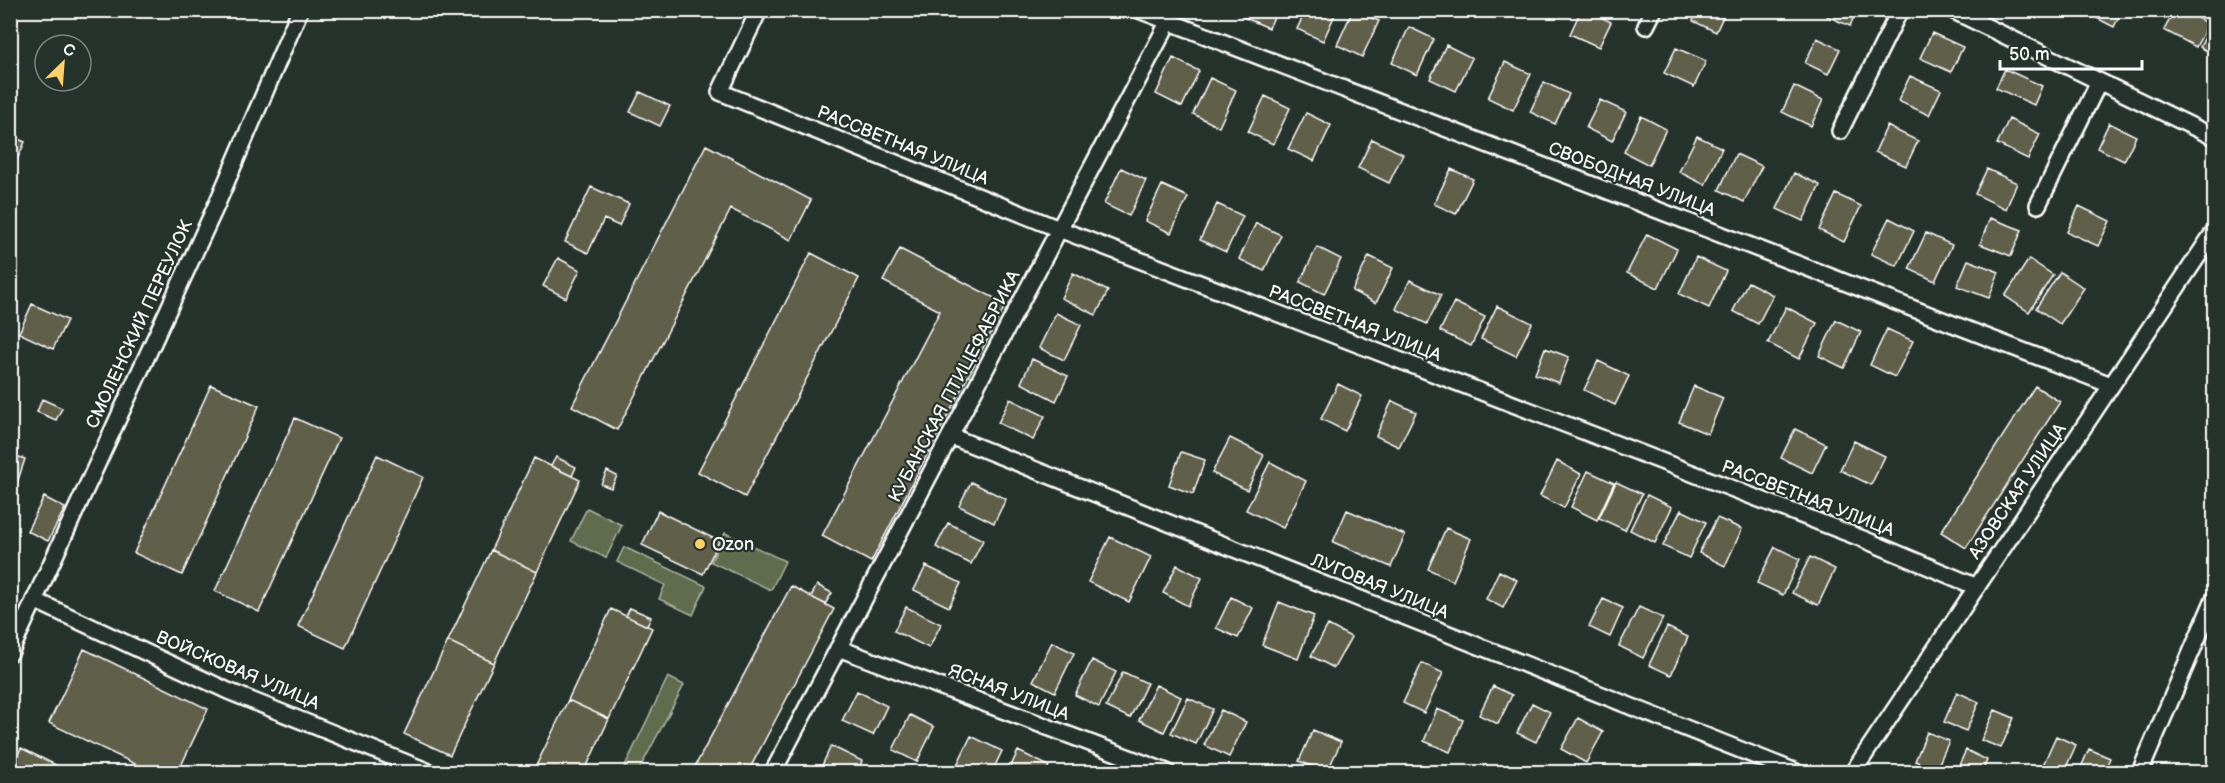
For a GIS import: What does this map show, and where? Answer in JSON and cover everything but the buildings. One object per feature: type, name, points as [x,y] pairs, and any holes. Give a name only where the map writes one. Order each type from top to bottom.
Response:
[{"type":"street","name":"СМОЛЕНСКИЙ ПЕРЕУЛОК","points":[[10,653],[216,206],[300,10]]},
{"type":"street","name":"РАССВЕТНАЯ УЛИЦА","points":[[759,10],[720,92],[1059,229],[1852,535],[1977,587]]},
{"type":"street","points":[[1647,26],[1654,10]]},
{"type":"street","points":[[1840,132],[1900,10]]},
{"type":"street","points":[[1952,10],[2214,137]]},
{"type":"street","name":"СВОБОДНАЯ УЛИЦА","points":[[1147,12],[2111,385]]},
{"type":"street","name":"КУБАНСКАЯ ПТИЦЕФАБРИКА","points":[[773,771],[1169,21]]},
{"type":"street","points":[[2038,205],[2099,82]]},
{"type":"street","name":"АЗОВСКАЯ УЛИЦА","points":[[1853,772],[2214,232]]},
{"type":"street","name":"ЛУГОВАЯ УЛИЦА","points":[[950,436],[1796,772]]},
{"type":"street","points":[[2140,772],[2214,599]]},
{"type":"street","name":"ВОЙСКОВАЯ УЛИЦА","points":[[34,600],[228,691],[429,772]]},
{"type":"street","name":"ЯСНАЯ УЛИЦА","points":[[838,648],[1167,772]]},
{"type":"green space","points":[[587,508],[622,525],[606,558],[571,541]]},
{"type":"green space","points":[[725,533],[785,561],[771,590],[711,562]]},
{"type":"green space","points":[[624,547],[706,586],[693,615],[659,599],[665,585],[617,562]]},
{"type":"green space","points":[[668,677],[684,685],[638,772],[622,772]]},
{"type":"place","name":"Ozon","points":[[700,544]]}]
